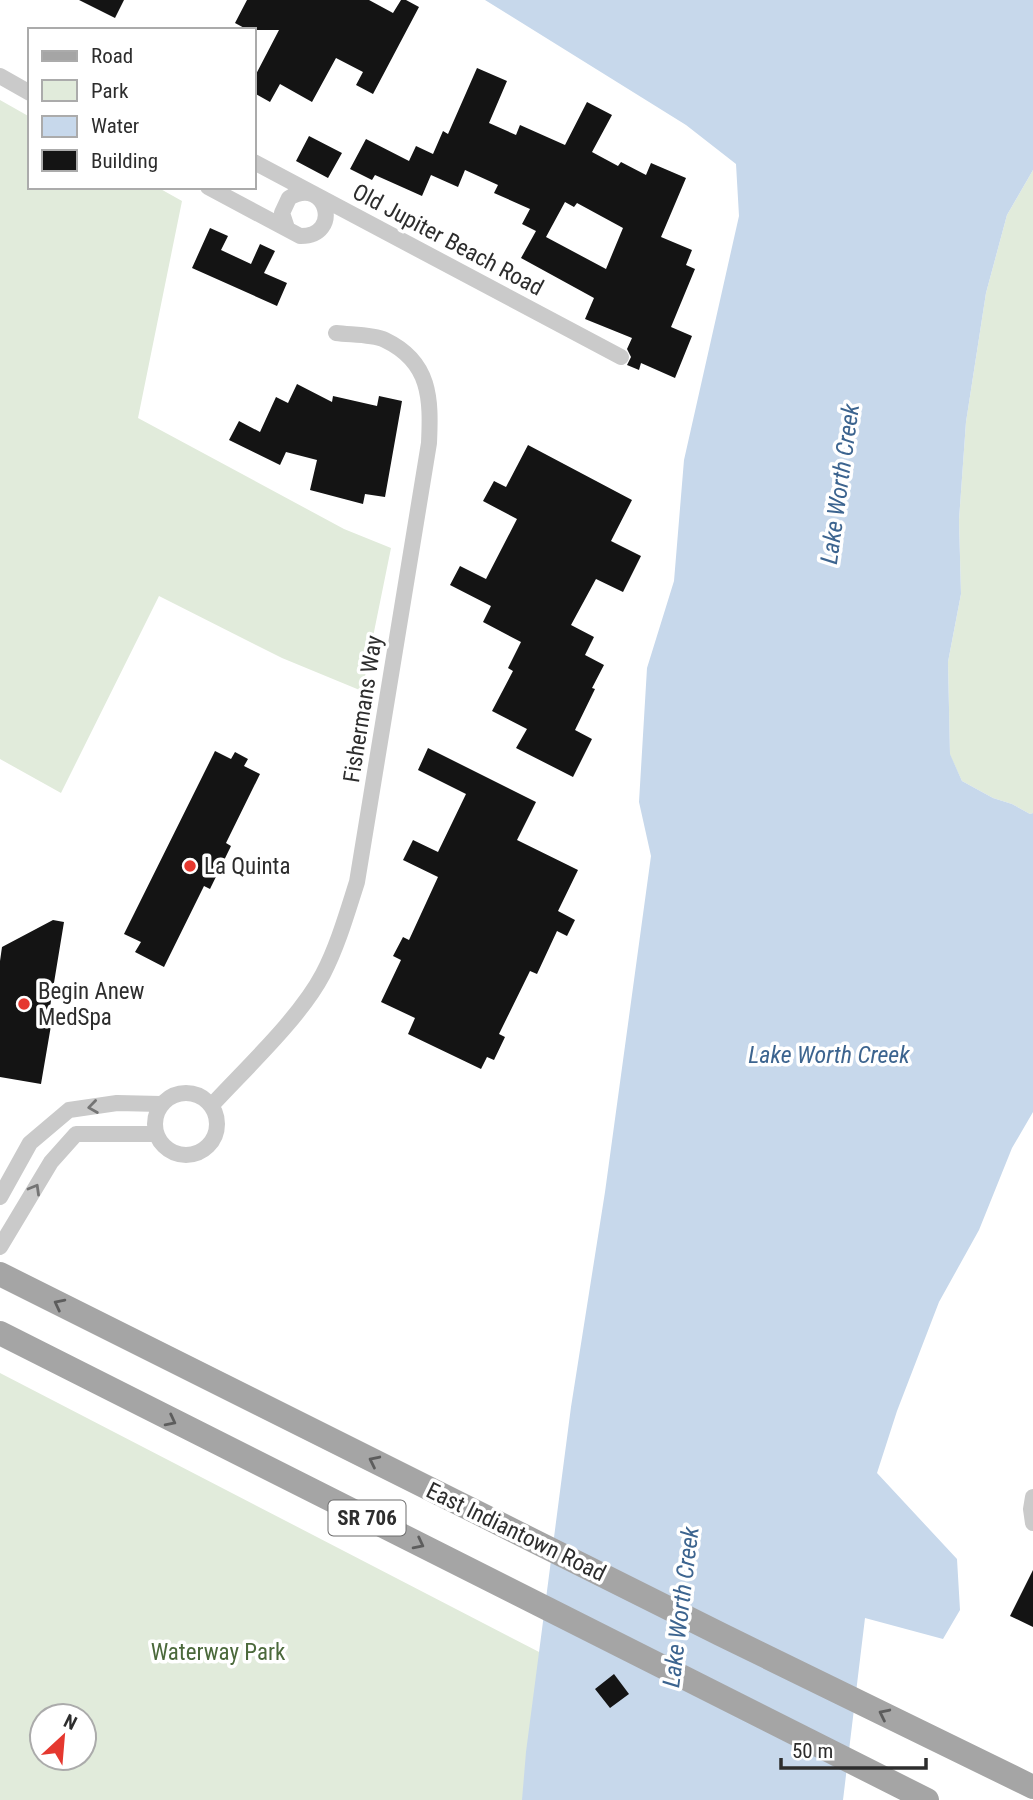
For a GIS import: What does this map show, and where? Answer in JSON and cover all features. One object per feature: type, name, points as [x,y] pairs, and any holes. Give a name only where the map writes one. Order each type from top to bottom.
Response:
[{"type":"main road","name":"East Indiantown Road","points":[[0,1274],[118,1335],[1033,1787]]},
{"type":"main road","name":"SR 706","points":[[0,1333],[927,1800]]},
{"type":"street","points":[[0,76],[28,92]]},
{"type":"street","name":"Old Jupiter Beach Road","points":[[256,163],[621,357]]},
{"type":"street","points":[[212,189],[300,236],[308,236],[321,229],[325,223],[324,203],[313,194],[297,193],[284,204],[283,221],[287,228]]},
{"type":"street","name":"Fishermans Way","points":[[211,1106],[307,999],[336,945],[357,883],[427,456],[430,400],[422,376],[410,357],[384,340],[336,333]]},
{"type":"street","points":[[187,1092],[205,1099],[211,1106],[217,1126],[214,1137],[200,1152],[190,1155],[169,1150],[156,1134],[156,1113],[169,1097],[187,1092]]},
{"type":"street","points":[[0,1197],[30,1143],[69,1110],[117,1103],[161,1104]]},
{"type":"street","points":[[0,1247],[51,1162],[76,1134],[156,1134]]},
{"type":"street","points":[[1033,1497],[1033,1523]]},
{"type":"green space","points":[[0,100],[28,116],[28,189],[161,189],[182,201],[138,418],[344,529],[391,548],[362,691],[282,658],[159,596],[61,793],[0,759]]},
{"type":"green space","points":[[1033,170],[1033,813],[1030,814],[962,781],[950,755],[948,662],[961,594],[959,520],[966,422],[986,293],[1007,215]]},
{"type":"green space","name":"Waterway Park","points":[[0,1373],[543,1654],[524,1800],[0,1800]]},
{"type":"water","name":"Lake Worth Creek","points":[[485,0],[1033,0],[1033,170],[1007,215],[986,293],[966,422],[959,520],[961,594],[948,662],[950,754],[962,781],[993,798],[1033,813],[1033,1112],[1012,1148],[979,1230],[939,1302],[897,1411],[877,1473],[957,1559],[960,1610],[943,1639],[865,1618],[843,1800],[522,1800],[571,1407],[605,1192],[651,856],[639,802],[647,668],[674,581],[684,460],[739,216],[736,164],[686,125]]},
{"type":"building","points":[[79,0],[124,0],[115,18]]},
{"type":"building","points":[[247,0],[369,0],[393,13],[401,0],[419,7],[373,94],[356,85],[363,72],[336,58],[312,102],[280,84],[270,102],[256,94],[256,74],[279,30],[256,30],[235,23]]},
{"type":"building","points":[[477,68],[507,81],[489,123],[516,135],[520,125],[565,145],[587,102],[612,115],[592,152],[618,166],[621,162],[646,175],[651,163],[686,178],[661,237],[692,250],[686,265],[695,269],[671,327],[692,336],[675,378],[641,363],[639,370],[627,365],[631,357],[627,349],[632,338],[585,319],[594,298],[521,258],[536,231],[522,224],[530,209],[494,193],[498,185],[465,170],[458,187],[431,175],[422,196],[375,175],[372,180],[350,169],[366,139],[409,161],[416,146],[433,154],[443,131],[448,134]],"holes":[[[565,202],[574,207],[577,203],[623,228],[606,269],[546,237]]]},
{"type":"building","points":[[309,136],[342,153],[328,178],[296,161]]},
{"type":"building","points":[[210,228],[228,236],[221,250],[251,264],[260,244],[275,251],[264,273],[287,283],[277,306],[192,268]]},
{"type":"building","points":[[297,384],[332,402],[333,396],[377,406],[379,396],[402,401],[385,497],[365,494],[363,504],[310,490],[317,460],[286,452],[280,465],[229,440],[239,421],[260,432],[276,397],[288,403]]},
{"type":"building","points":[[528,445],[632,500],[611,541],[641,556],[623,592],[596,579],[571,625],[594,637],[585,655],[604,665],[575,730],[592,739],[573,777],[516,748],[527,729],[492,711],[513,671],[508,668],[521,642],[483,622],[491,606],[450,585],[460,566],[486,579],[517,519],[483,501],[494,481],[506,487]]},
{"type":"building","points":[[428,748],[536,802],[517,840],[578,870],[558,911],[575,920],[567,936],[557,931],[537,974],[530,971],[499,1034],[505,1037],[494,1060],[487,1057],[481,1069],[408,1034],[415,1018],[381,1002],[401,960],[393,956],[403,937],[409,940],[438,877],[403,860],[413,840],[438,852],[466,794],[418,770]]},
{"type":"building","name":"La Quinta","points":[[215,751],[231,759],[235,752],[248,759],[244,766],[260,774],[226,843],[231,846],[210,889],[204,886],[164,967],[135,952],[141,942],[124,934]]},
{"type":"building","points":[[53,920],[64,922],[50,1007],[54,1008],[41,1084],[0,1077],[2,947]]},
{"type":"building","points":[[1033,1570],[1033,1627],[1010,1616]]},
{"type":"building","points":[[614,1674],[629,1694],[610,1708],[595,1689]]},
{"type":"place","name":"La Quinta","points":[[190,866]]},
{"type":"place","name":"Begin Anew MedSpa","points":[[24,1004]]}]
